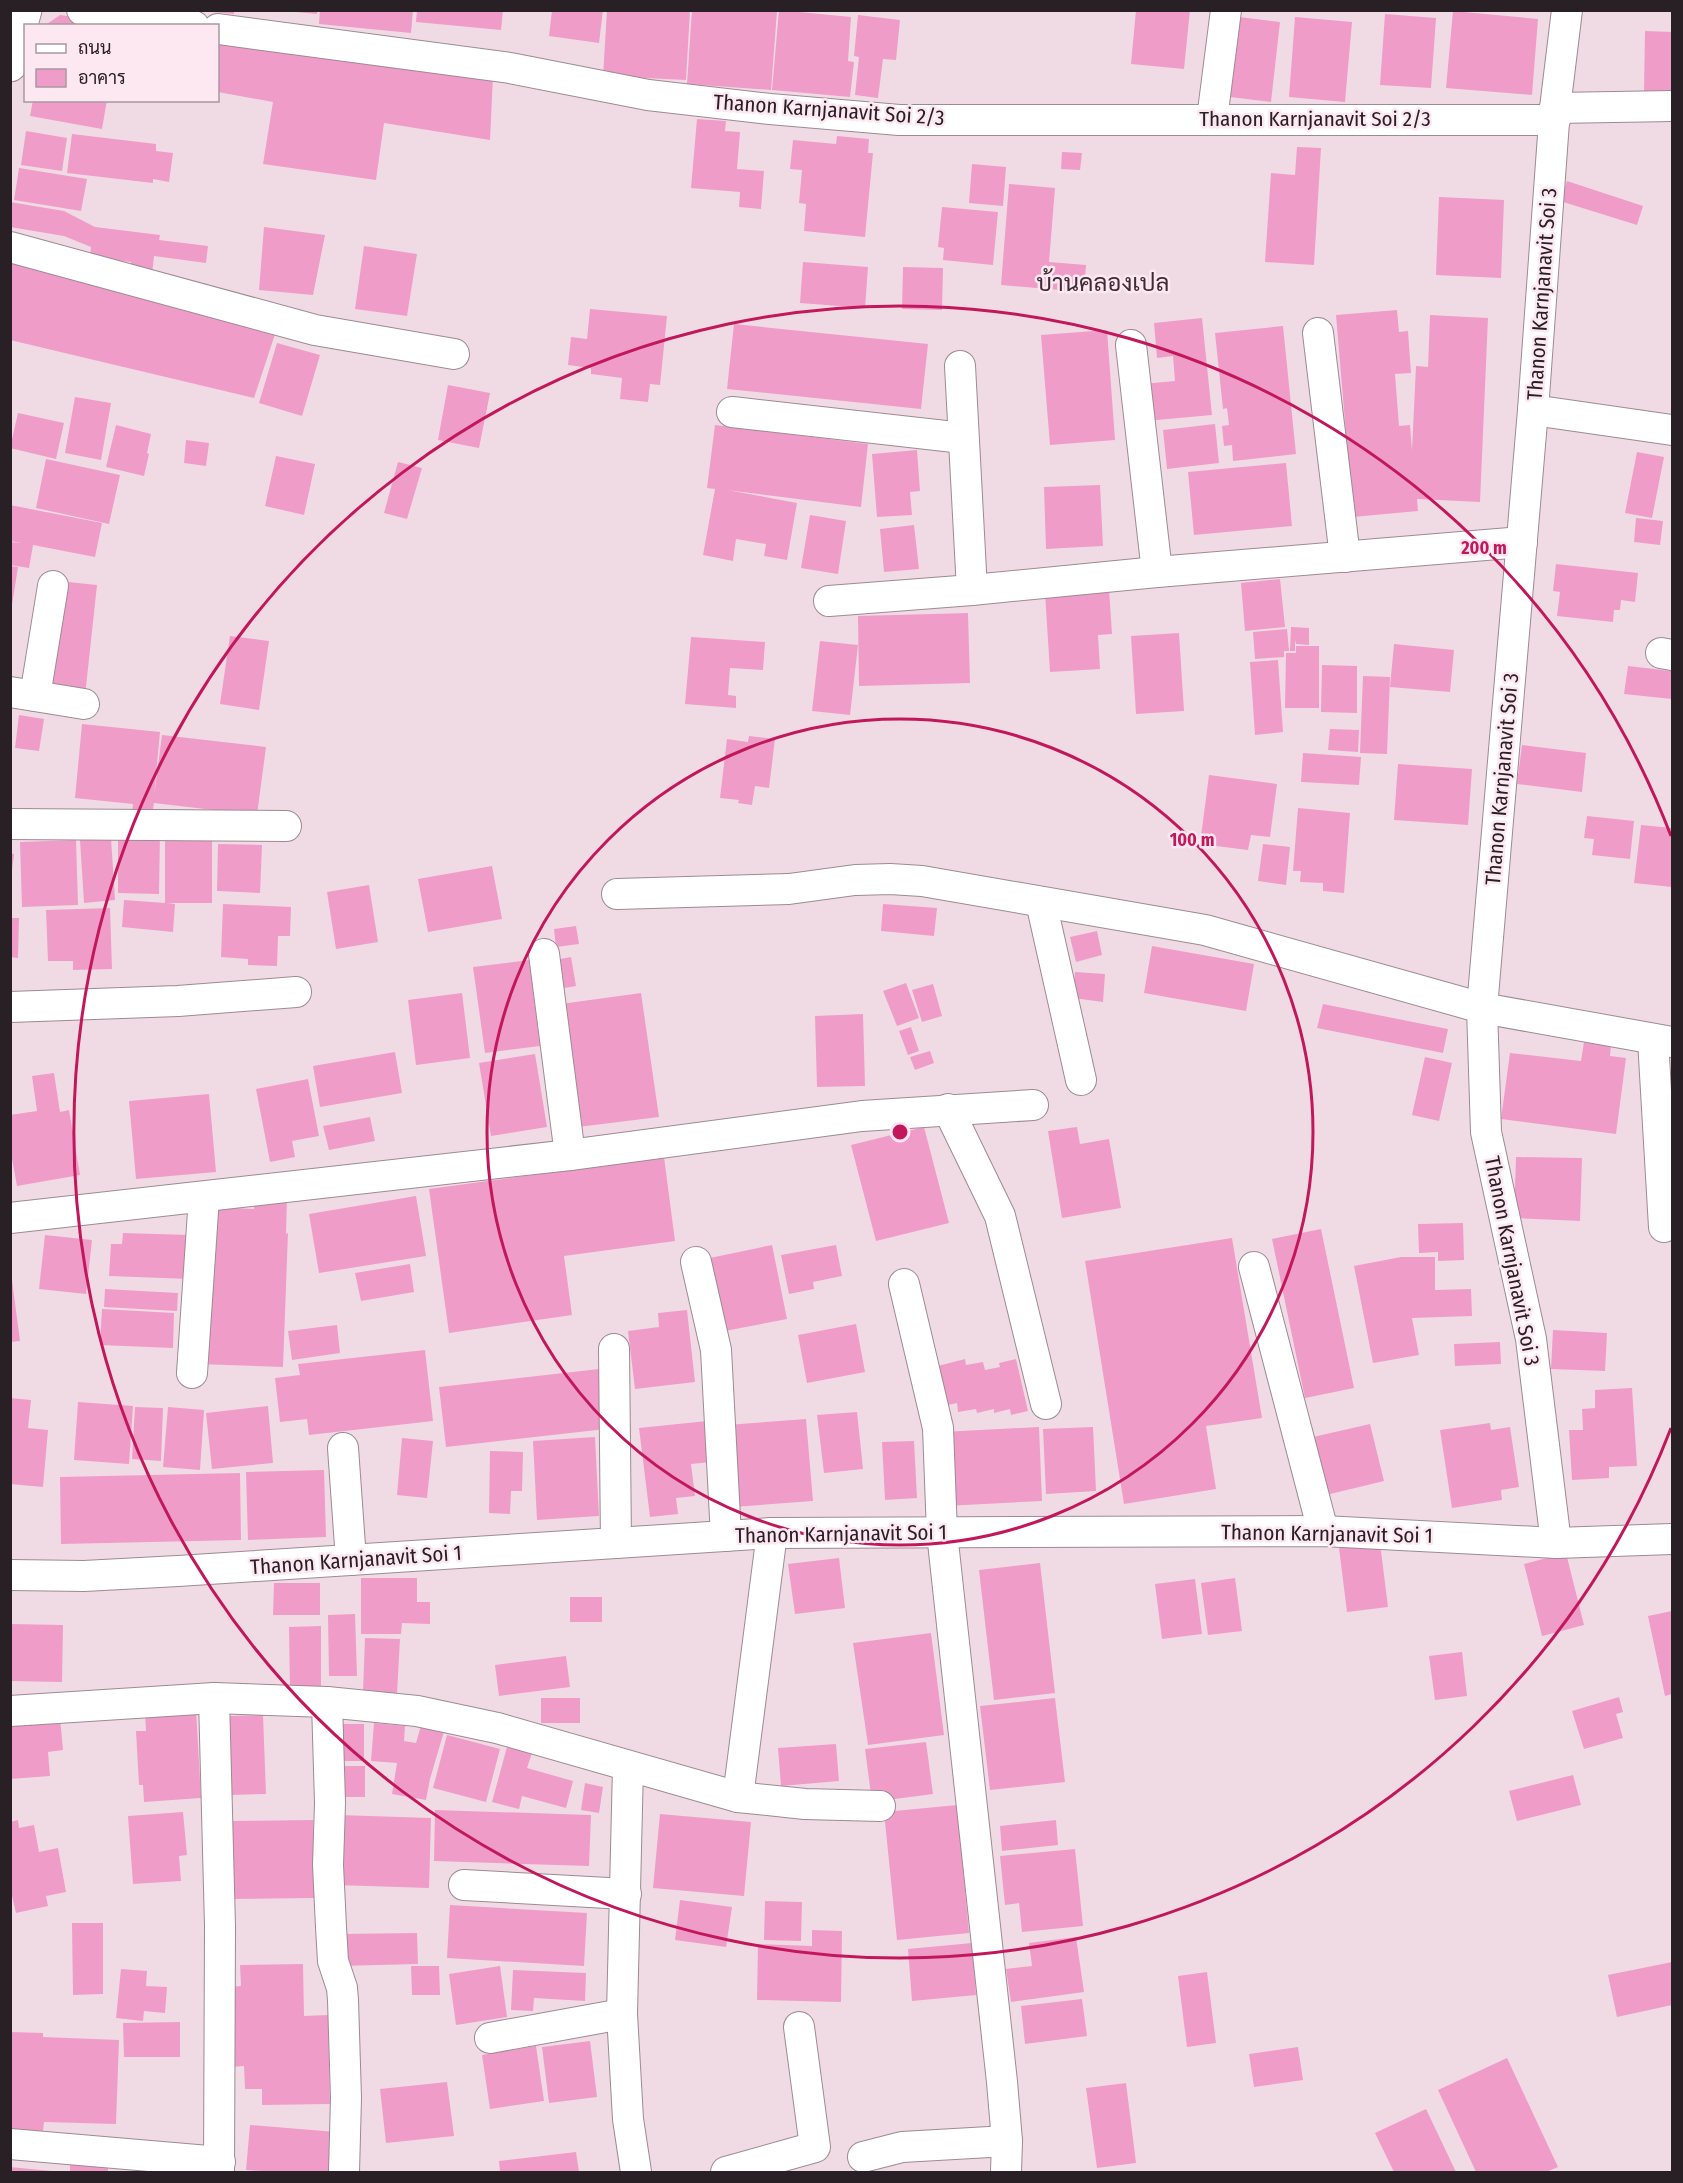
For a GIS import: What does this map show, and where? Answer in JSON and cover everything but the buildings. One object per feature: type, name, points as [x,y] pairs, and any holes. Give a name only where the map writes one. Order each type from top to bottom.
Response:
[{"type":"main road","points":[[10,65],[25,10]]},
{"type":"street","points":[[82,10],[180,24]]},
{"type":"street","points":[[1212,119],[1226,10]]},
{"type":"street","name":"Thanon Karnjanavit Soi 3","points":[[1556,1543],[1531,1339],[1486,1132],[1482,1008],[1533,410],[1555,114],[1567,10]]},
{"type":"street","name":"Thanon Karnjanavit Soi 2/3","points":[[219,29],[510,68],[648,95],[770,109],[899,120],[1212,119],[1555,114],[1672,106]]},
{"type":"street","points":[[10,248],[315,330],[454,354]]},
{"type":"street","points":[[1317,333],[1345,556]]},
{"type":"street","points":[[1131,345],[1157,572]]},
{"type":"street","points":[[960,366],[972,590]]},
{"type":"street","points":[[1533,410],[1672,430]]},
{"type":"street","points":[[732,412],[963,438]]},
{"type":"street","points":[[830,601],[1522,542]]},
{"type":"street","points":[[53,586],[23,694],[84,704]]},
{"type":"street","points":[[10,824],[286,826]]},
{"type":"street","points":[[617,894],[789,889],[855,880],[922,881],[1205,930],[1482,1008],[1663,1041],[1664,1227]]},
{"type":"street","points":[[1041,902],[1081,1080]]},
{"type":"street","points":[[544,954],[570,1155]]},
{"type":"street","points":[[10,1007],[189,1000],[296,992]]},
{"type":"street","points":[[10,1218],[570,1155],[862,1116],[1033,1105]]},
{"type":"street","points":[[948,1109],[1000,1216],[1046,1404]]},
{"type":"street","points":[[192,1372],[204,1197]]},
{"type":"street","points":[[696,1262],[716,1350],[726,1536]]},
{"type":"street","points":[[1254,1267],[1323,1531]]},
{"type":"street","points":[[904,1284],[938,1428],[942,1533],[1002,2082],[1007,2141],[1006,2172]]},
{"type":"street","points":[[614,1349],[616,1543]]},
{"type":"street","points":[[343,1448],[351,1560]]},
{"type":"street","name":"Thanon Karnjanavit Soi 1","points":[[10,1575],[96,1575],[772,1533],[1323,1531],[1556,1543],[1672,1539]]},
{"type":"street","points":[[738,1797],[772,1533]]},
{"type":"street","points":[[10,1711],[214,1698],[327,1702],[417,1711],[496,1728],[738,1797],[805,1804],[880,1806]]},
{"type":"street","points":[[10,2144],[220,2167],[220,1926],[214,1698]]},
{"type":"street","points":[[327,1702],[331,1938],[333,1961],[342,1988],[343,2000],[346,2098],[344,2172]]},
{"type":"street","points":[[628,1767],[622,2014],[628,2119],[636,2172]]},
{"type":"street","points":[[464,1885],[626,1894]]},
{"type":"street","points":[[490,2038],[622,2014]]},
{"type":"street","points":[[726,2172],[815,2146],[799,2027]]},
{"type":"street","points":[[863,2157],[902,2147],[1007,2141]]},
{"type":"district","name":"บ้านคลองเปล","points":[[1103,283]]}]
